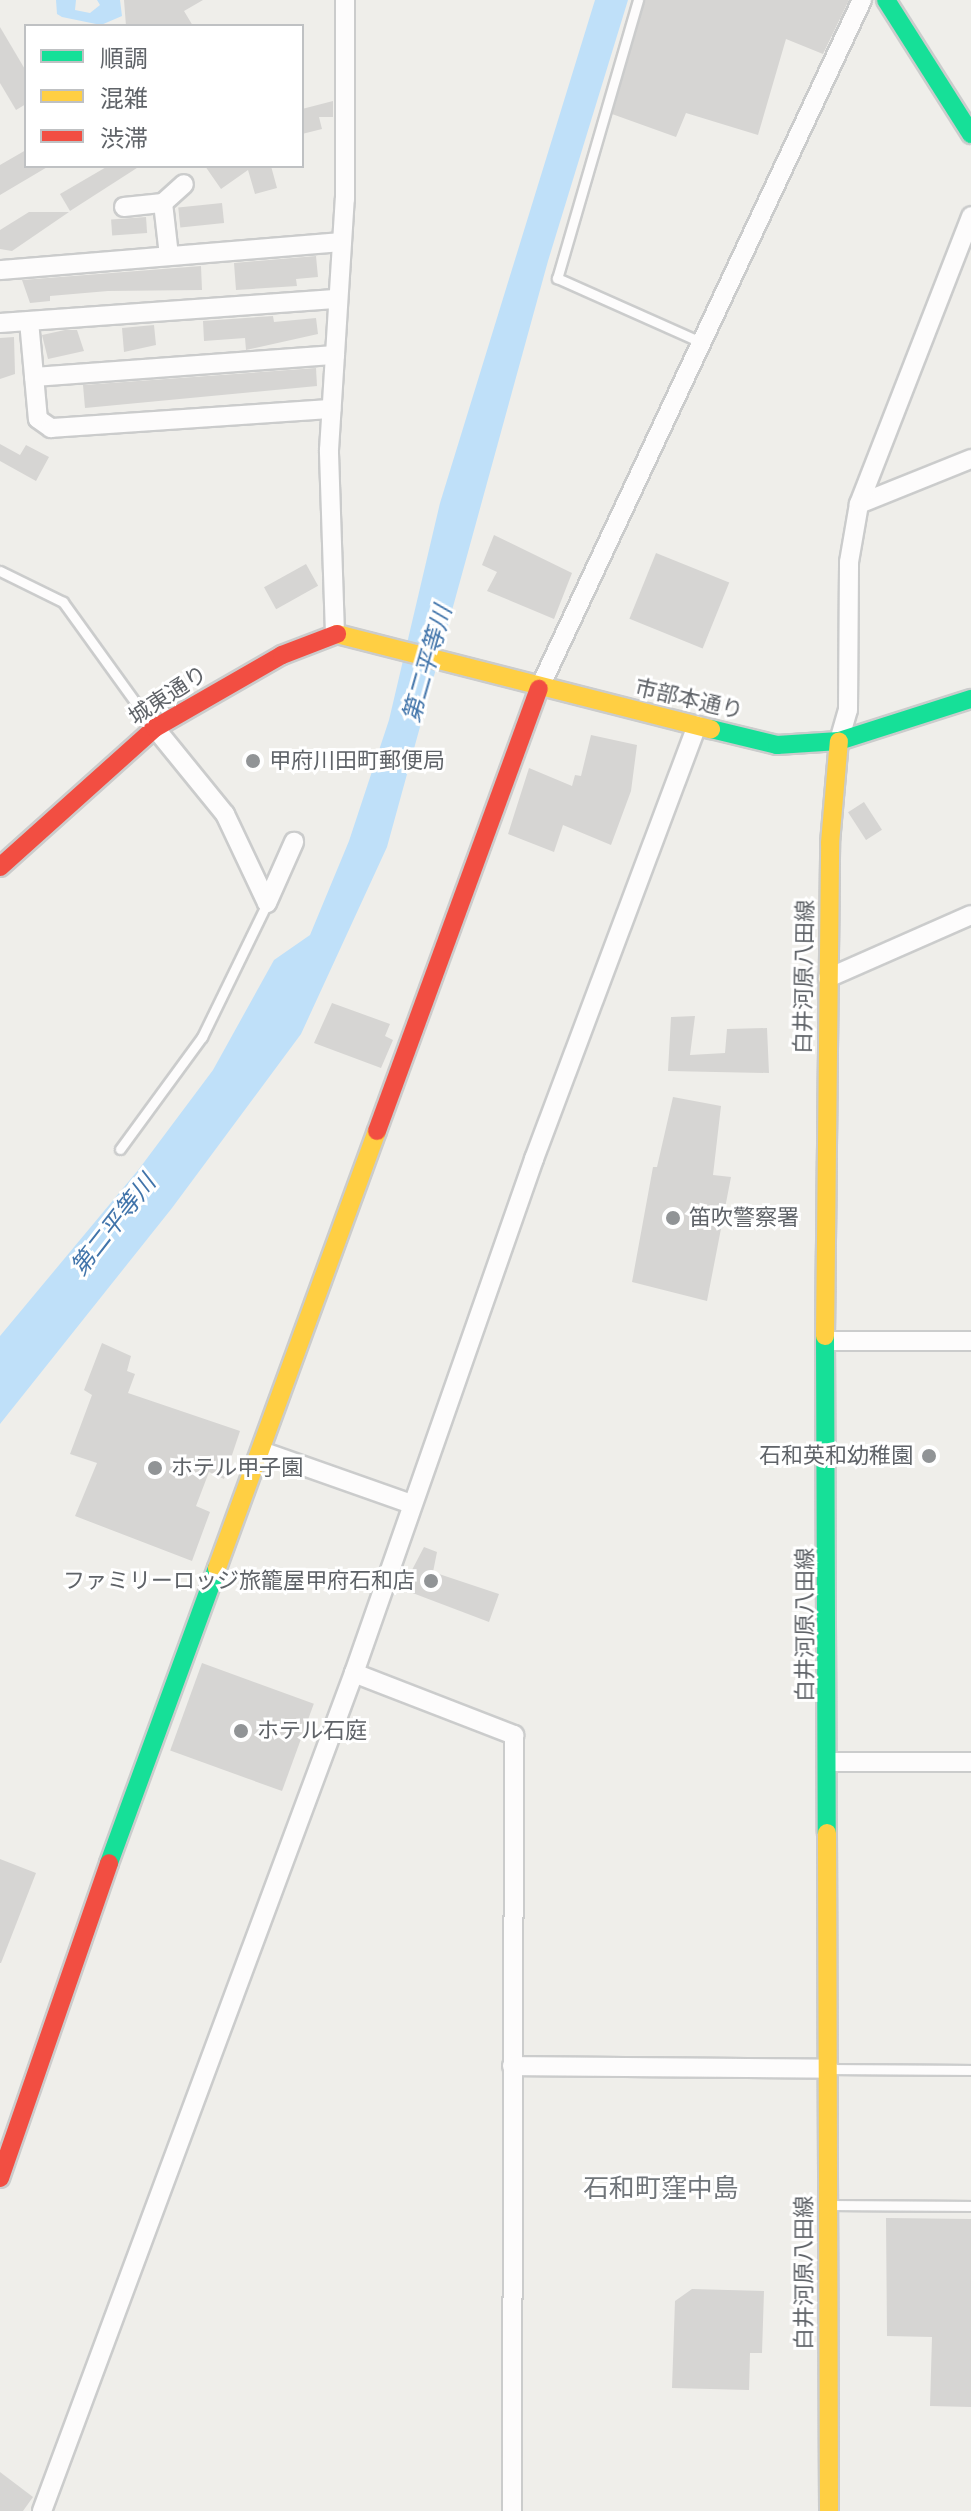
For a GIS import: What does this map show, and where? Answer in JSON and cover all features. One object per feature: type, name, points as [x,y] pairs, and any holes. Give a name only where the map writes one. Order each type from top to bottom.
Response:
[{"type":"main road","points":[[886,0],[971,134]]},
{"type":"main road","name":"市部本通り","points":[[335,634],[539,689],[777,745],[839,741],[969,704]]},
{"type":"main road","name":"城東通り","points":[[0,867],[92,780],[155,728],[282,655],[335,634]]},
{"type":"main road","points":[[0,2178],[68,1975],[264,1452],[539,689]]},
{"type":"main road","name":"白井河原八田線","points":[[829,2511],[828,978],[830,843],[839,741]]},
{"type":"street","points":[[335,634],[331,409],[342,242],[345,0]]},
{"type":"street","points":[[539,689],[862,0]]},
{"type":"street","points":[[124,207],[163,203],[184,184]]},
{"type":"street","points":[[163,203],[169,256]]},
{"type":"street","points":[[839,741],[848,710],[849,562],[859,504],[971,216]]},
{"type":"street","points":[[0,270],[342,242]]},
{"type":"street","points":[[0,323],[338,299]]},
{"type":"street","points":[[29,321],[38,419],[51,428],[331,409]]},
{"type":"street","points":[[34,377],[335,355]]},
{"type":"street","points":[[859,504],[971,459]]},
{"type":"street","points":[[42,2511],[354,1673],[534,1159],[697,726]]},
{"type":"street","points":[[155,728],[225,814],[267,903]]},
{"type":"street","points":[[267,903],[294,842]]},
{"type":"street","points":[[828,978],[971,915]]},
{"type":"street","points":[[828,1341],[971,1341]]},
{"type":"street","points":[[264,1452],[412,1504]]},
{"type":"street","points":[[354,1673],[514,1735],[512,2511]]},
{"type":"street","points":[[829,1762],[971,1762]]},
{"type":"street","points":[[512,2066],[829,2069]]},
{"type":"lane","points":[[638,0],[557,278],[701,342]]},
{"type":"lane","points":[[0,571],[63,602],[155,728]]},
{"type":"lane","points":[[120,1149],[202,1037],[267,903]]},
{"type":"lane","points":[[829,2069],[971,2070]]},
{"type":"lane","points":[[828,2205],[971,2206]]},
{"type":"water","points":[[56,0],[76,0],[75,10],[90,13],[100,5],[97,0],[120,0],[122,16],[96,24],[57,14]]},
{"type":"water","name":"第二平等川","points":[[595,0],[628,0],[548,261],[387,847],[301,1034],[172,1208],[0,1424],[0,1336],[139,1169],[213,1070],[274,960],[310,935],[349,841],[389,720],[440,503]]},
{"type":"building","points":[[124,0],[203,0],[184,11],[192,24],[126,24]]},
{"type":"building","points":[[645,0],[849,0],[823,54],[786,39],[758,135],[686,113],[676,137],[612,114]]},
{"type":"building","points":[[0,27],[24,68],[24,105],[16,110],[0,83]]},
{"type":"building","points":[[333,101],[333,117],[319,117],[322,129],[304,134],[304,108]]},
{"type":"building","points":[[24,151],[24,168],[46,168],[0,195],[0,165]]},
{"type":"building","points":[[105,168],[137,168],[70,211],[60,194]]},
{"type":"building","points":[[206,168],[272,168],[277,188],[255,194],[248,170],[221,189]]},
{"type":"building","points":[[222,203],[224,223],[180,227],[178,208]]},
{"type":"building","points":[[29,212],[69,212],[12,251],[0,249],[0,230]]},
{"type":"building","points":[[146,217],[147,233],[112,235],[111,219]]},
{"type":"building","points":[[316,256],[318,277],[296,279],[297,286],[236,290],[234,263]]},
{"type":"building","points":[[201,266],[202,290],[108,291],[50,296],[50,301],[30,303],[22,280]]},
{"type":"building","points":[[273,316],[274,322],[316,318],[318,334],[246,350],[245,338],[204,341],[203,321]]},
{"type":"building","points":[[154,325],[156,345],[124,352],[122,328]]},
{"type":"building","points":[[77,330],[84,351],[48,359],[42,335]]},
{"type":"building","points":[[14,337],[15,374],[0,379],[0,338]]},
{"type":"building","points":[[316,368],[317,386],[85,408],[83,385]]},
{"type":"building","points":[[0,444],[20,455],[26,445],[49,457],[36,481],[0,461]]},
{"type":"building","points":[[494,535],[572,573],[554,619],[487,591],[497,572],[482,565]]},
{"type":"building","points":[[656,553],[729,583],[703,648],[629,619]]},
{"type":"building","points":[[306,564],[318,586],[276,609],[264,587]]},
{"type":"building","points":[[591,735],[637,745],[631,791],[611,845],[563,825],[554,852],[508,834],[529,768],[572,786],[575,775],[581,776]]},
{"type":"building","points":[[864,802],[882,830],[866,840],[848,812]]},
{"type":"building","points":[[332,1003],[390,1024],[385,1036],[393,1040],[381,1068],[314,1043]]},
{"type":"building","points":[[695,1016],[690,1055],[725,1053],[727,1029],[767,1028],[769,1073],[668,1071],[671,1017]]},
{"type":"building","points":[[673,1097],[721,1106],[713,1175],[731,1177],[707,1301],[632,1282],[653,1167],[657,1167]]},
{"type":"building","points":[[102,1343],[131,1356],[127,1371],[135,1374],[128,1393],[240,1431],[224,1479],[209,1472],[196,1506],[210,1512],[192,1561],[75,1516],[97,1463],[70,1454],[92,1395],[84,1390]]},
{"type":"building","name":"ファミリーロッジ旅籠屋甲府石和店","points":[[424,1547],[437,1552],[433,1572],[499,1594],[489,1622],[402,1589]]},
{"type":"building","points":[[202,1663],[314,1704],[282,1791],[170,1750]]},
{"type":"building","points":[[0,1859],[36,1873],[1,1963],[0,1963]]},
{"type":"building","points":[[886,2218],[971,2219],[971,2407],[930,2406],[932,2337],[887,2336]]},
{"type":"building","points":[[692,2289],[764,2291],[762,2353],[750,2353],[749,2390],[672,2388],[675,2301]]},
{"type":"building","points":[[0,2472],[33,2497],[23,2511],[0,2511]]},
{"type":"traffic: fast","points":[[886,0],[971,134]]},
{"type":"traffic: fast","points":[[711,729],[777,745],[839,741],[971,699]]},
{"type":"traffic: fast","points":[[825,1336],[827,1833]]},
{"type":"traffic: fast","points":[[109,1863],[217,1568]]},
{"type":"traffic: slow","points":[[337,634],[711,729]]},
{"type":"traffic: slow","points":[[825,1336],[830,843],[839,741]]},
{"type":"traffic: slow","points":[[217,1568],[377,1131]]},
{"type":"traffic: slow","points":[[827,1833],[829,2511]]},
{"type":"traffic: jam","points":[[0,867],[155,728],[282,655],[337,634]]},
{"type":"traffic: jam","points":[[377,1131],[539,689]]},
{"type":"traffic: jam","points":[[0,2178],[109,1863]]},
{"type":"place","name":"甲府川田町郵便局","points":[[253,761]]},
{"type":"place","name":"笛吹警察署","points":[[673,1218]]},
{"type":"place","name":"石和英和幼稚園","points":[[929,1456]]},
{"type":"place","name":"ホテル甲子園","points":[[155,1468]]},
{"type":"place","name":"ファミリーロッジ旅籠屋甲府石和店","points":[[431,1581]]},
{"type":"place","name":"ホテル石庭","points":[[241,1731]]},
{"type":"district","name":"石和町窪中島","points":[[661,2189]]}]
